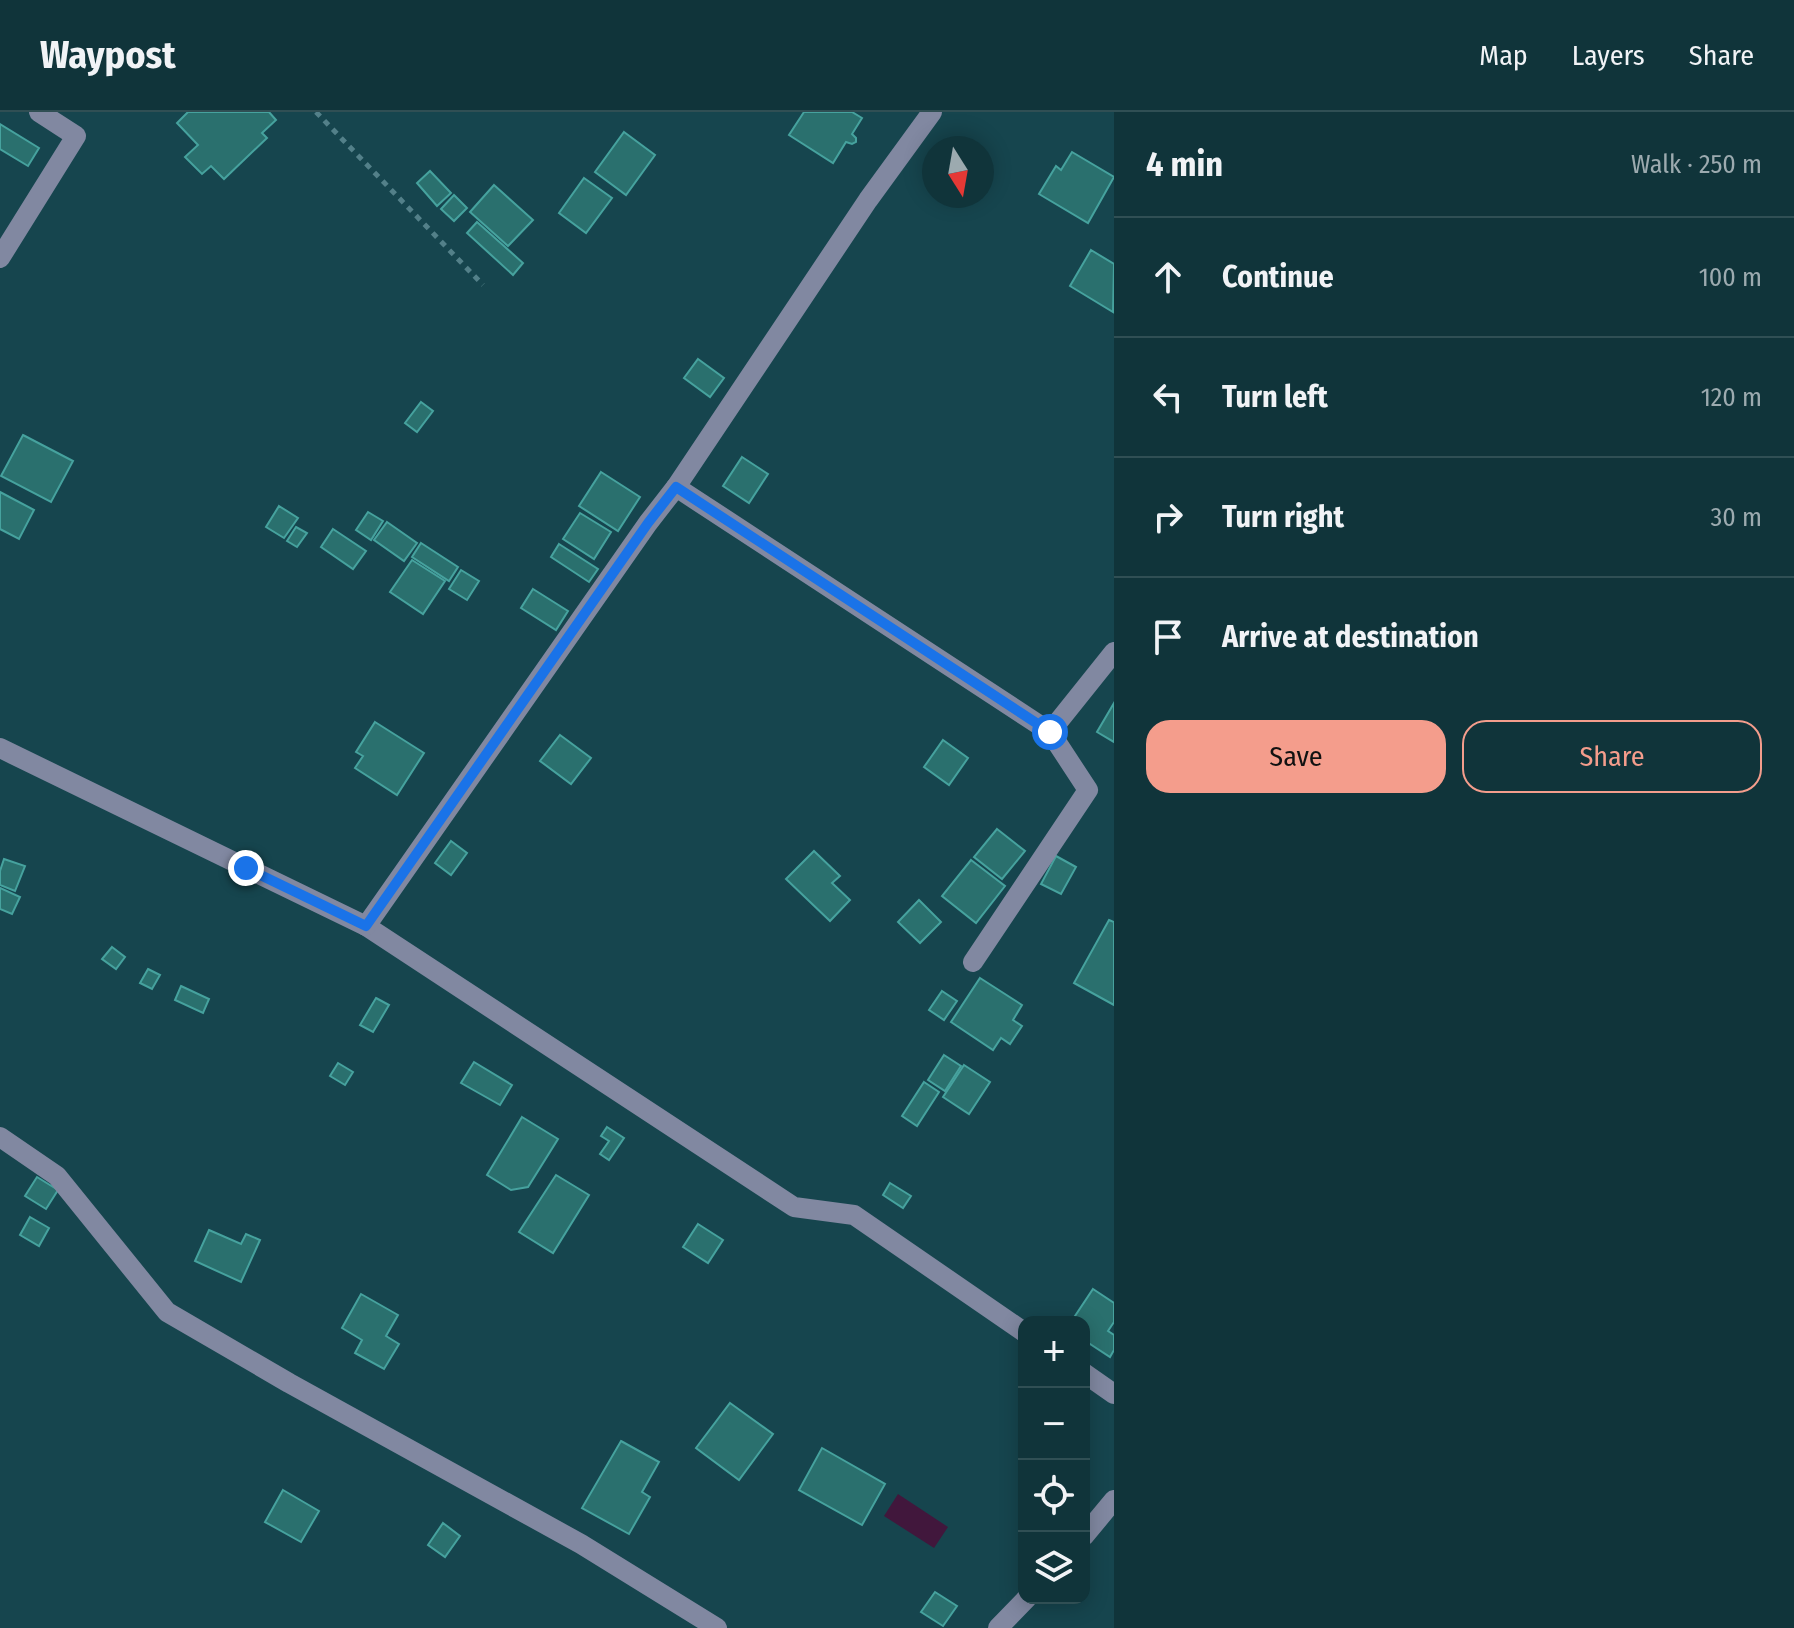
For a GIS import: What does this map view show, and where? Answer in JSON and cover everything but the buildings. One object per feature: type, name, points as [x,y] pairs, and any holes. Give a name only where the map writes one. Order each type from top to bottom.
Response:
[{"type":"street","points":[[0,258],[76,136],[39,112]]},
{"type":"street","points":[[366,926],[676,487],[868,200],[932,112]]},
{"type":"street","points":[[676,487],[1050,732],[1088,790],[973,962]]},
{"type":"street","points":[[1050,732],[1114,652]]},
{"type":"street","points":[[0,748],[366,926],[794,1207],[854,1215],[1018,1328]]},
{"type":"street","points":[[0,1137],[57,1176],[167,1312],[581,1544],[717,1628]]},
{"type":"street","points":[[1090,1377],[1114,1394]]},
{"type":"street","points":[[1087,1532],[1114,1500]]},
{"type":"street","points":[[998,1628],[1021,1604]]},
{"type":"path","points":[[316,112],[483,285]]},
{"type":"shaded area","points":[[898,1494],[948,1527],[934,1548],[884,1516]]},
{"type":"route","points":[[246,868],[366,926],[676,487],[1050,732]]}]
